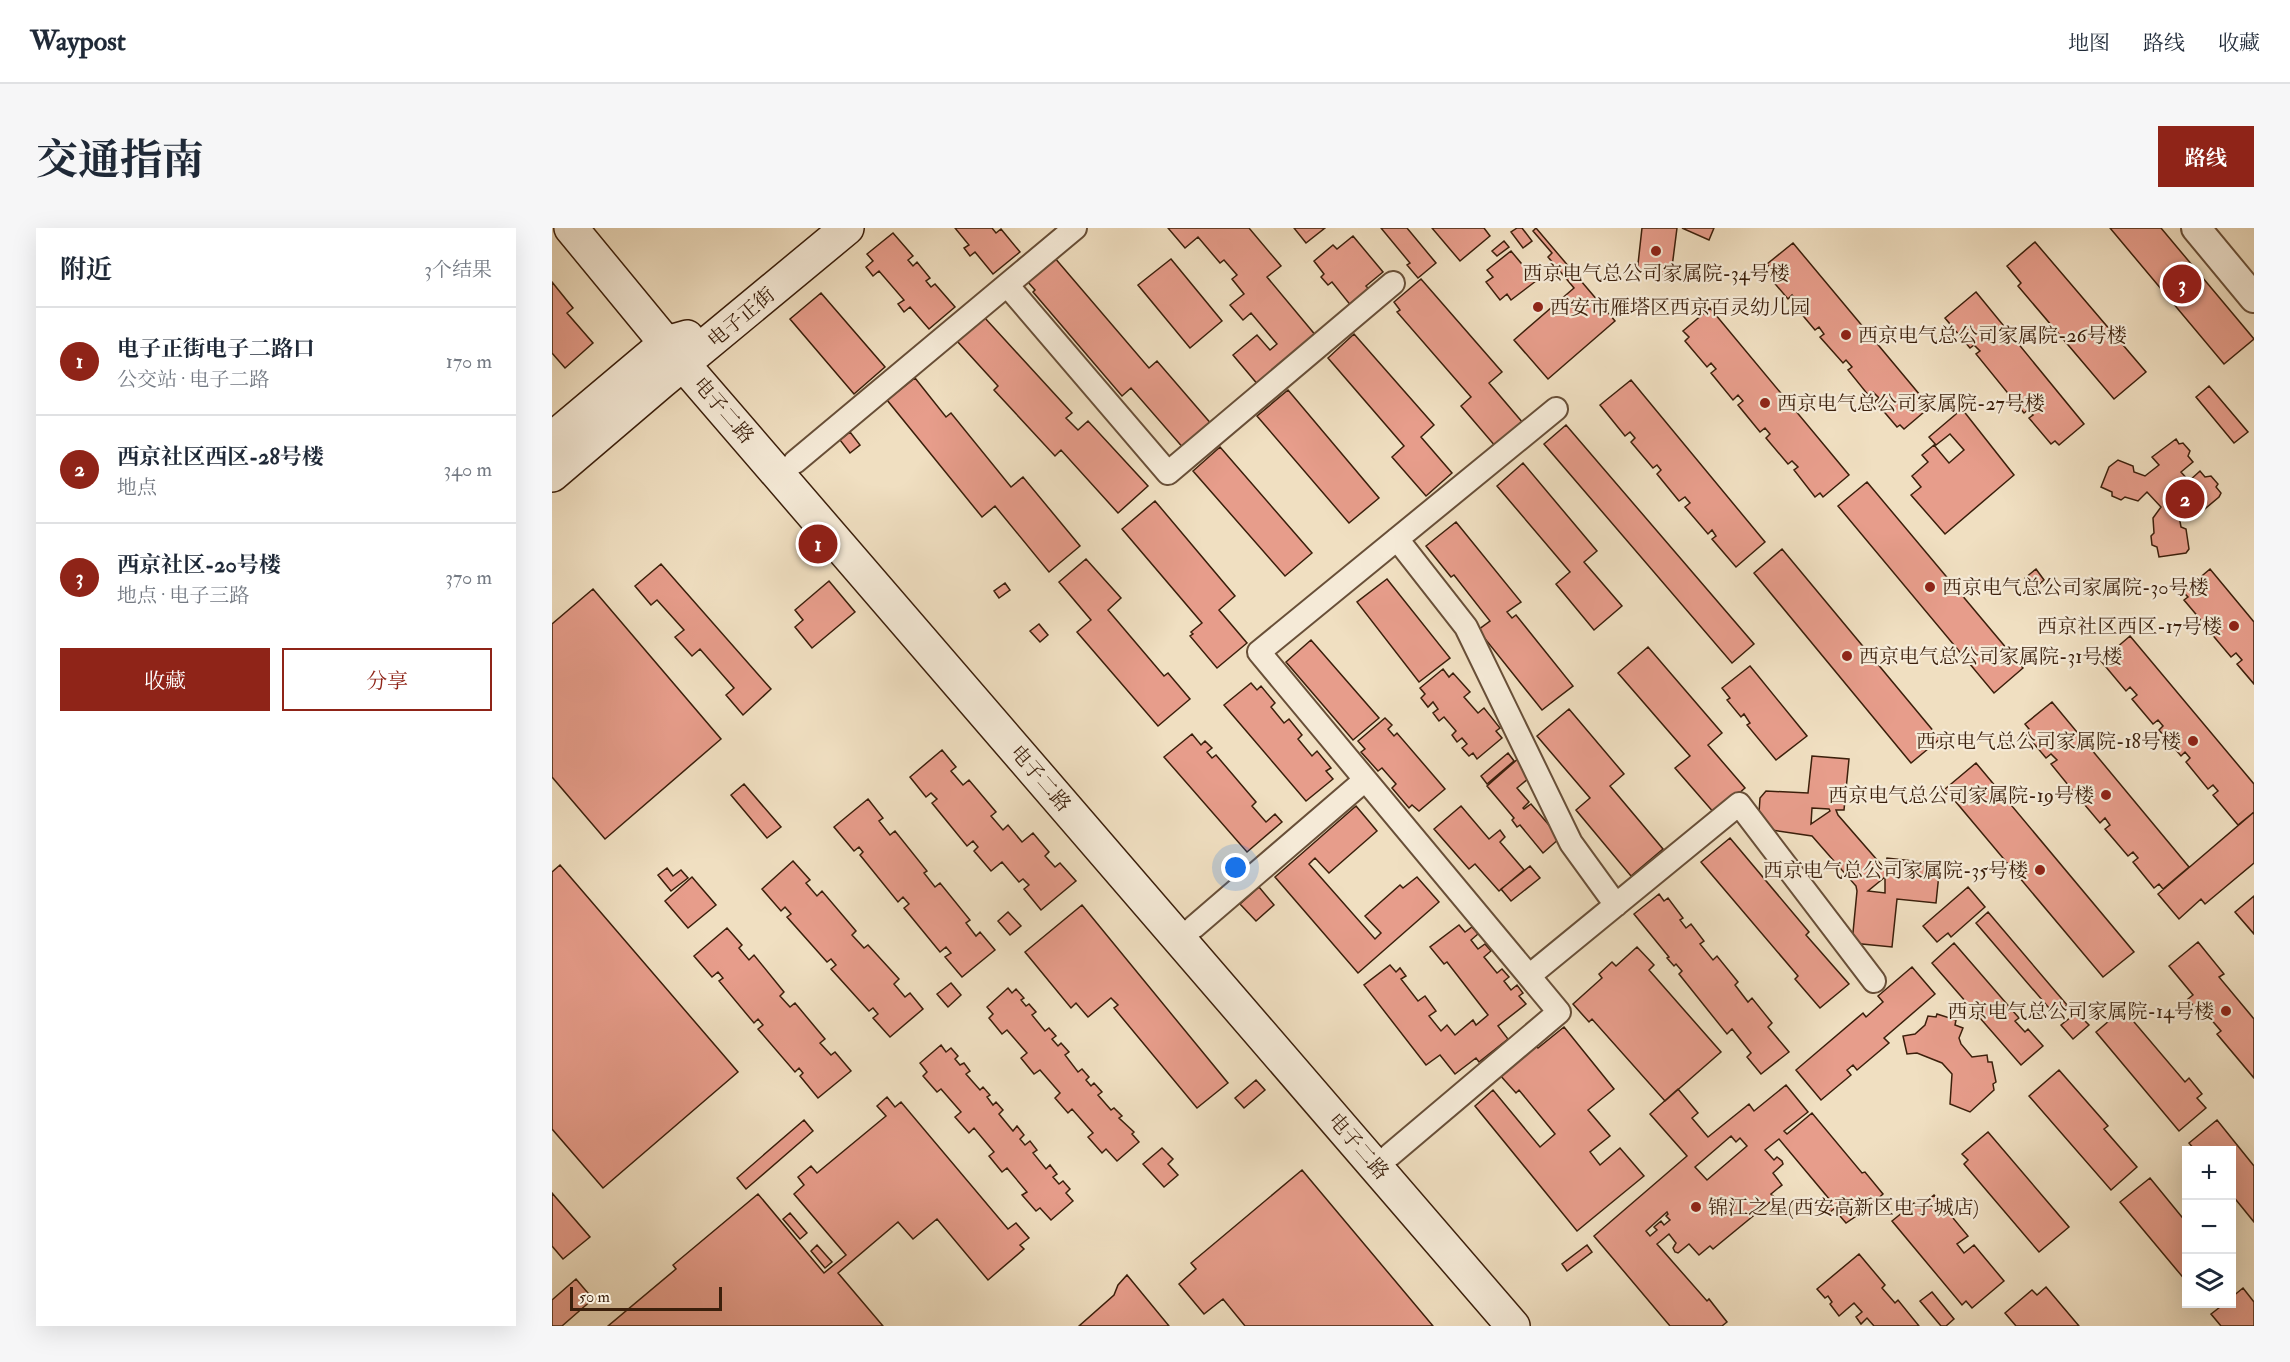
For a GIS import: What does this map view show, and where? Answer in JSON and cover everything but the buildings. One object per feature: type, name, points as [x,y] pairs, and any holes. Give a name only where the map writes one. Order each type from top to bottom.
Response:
[{"type":"main road","name":"电子二路","points":[[571,228],[795,462],[1538,1326]]},
{"type":"main road","name":"电子二路","points":[[600,228],[685,348],[1513,1326]]},
{"type":"main road","name":"电子正街","points":[[552,475],[685,348],[817,228]]},
{"type":"main road","name":"电子正街","points":[[552,439],[685,348],[848,228]]},
{"type":"street","points":[[795,462],[1075,228]]},
{"type":"street","points":[[2196,228],[2254,298]]},
{"type":"street","points":[[1007,285],[1168,473],[1393,283]]},
{"type":"street","points":[[1390,1155],[1559,1012],[1258,652],[1556,409]]},
{"type":"street","points":[[1397,539],[1466,627],[1571,843],[1616,905]]},
{"type":"street","points":[[1194,927],[1365,780]]},
{"type":"street","points":[[1529,976],[1738,804],[1874,981]]},
{"type":"place","name":"西京电气总公司家属院-34号楼","points":[[1656,251]]},
{"type":"place","name":"西京社区-20号楼","points":[[2182,284]]},
{"type":"place","name":"西安市雁塔区西京百灵幼儿园","points":[[1538,307]]},
{"type":"place","name":"西京电气总公司家属院-26号楼","points":[[1846,335]]},
{"type":"place","name":"西京电气总公司家属院-27号楼","points":[[1765,403]]},
{"type":"place","name":"西京社区西区-28号楼","points":[[2185,499]]},
{"type":"place","name":"电子正街电子二路口","points":[[818,544]]},
{"type":"place","name":"西京电气总公司家属院-30号楼","points":[[1930,587]]},
{"type":"place","name":"西京社区西区-17号楼","points":[[2234,626]]},
{"type":"place","name":"西京电气总公司家属院-31号楼","points":[[1847,656]]},
{"type":"place","name":"西京电气总公司家属院-18号楼","points":[[2193,741]]},
{"type":"place","name":"西京电气总公司家属院-19号楼","points":[[2106,795]]},
{"type":"place","name":"西京电气总公司家属院-35号楼","points":[[2040,870]]},
{"type":"place","name":"西京电气总公司家属院-14号楼","points":[[2226,1011]]},
{"type":"place","name":"锦江之星(西安高新区电子城店)","points":[[1696,1207]]}]
